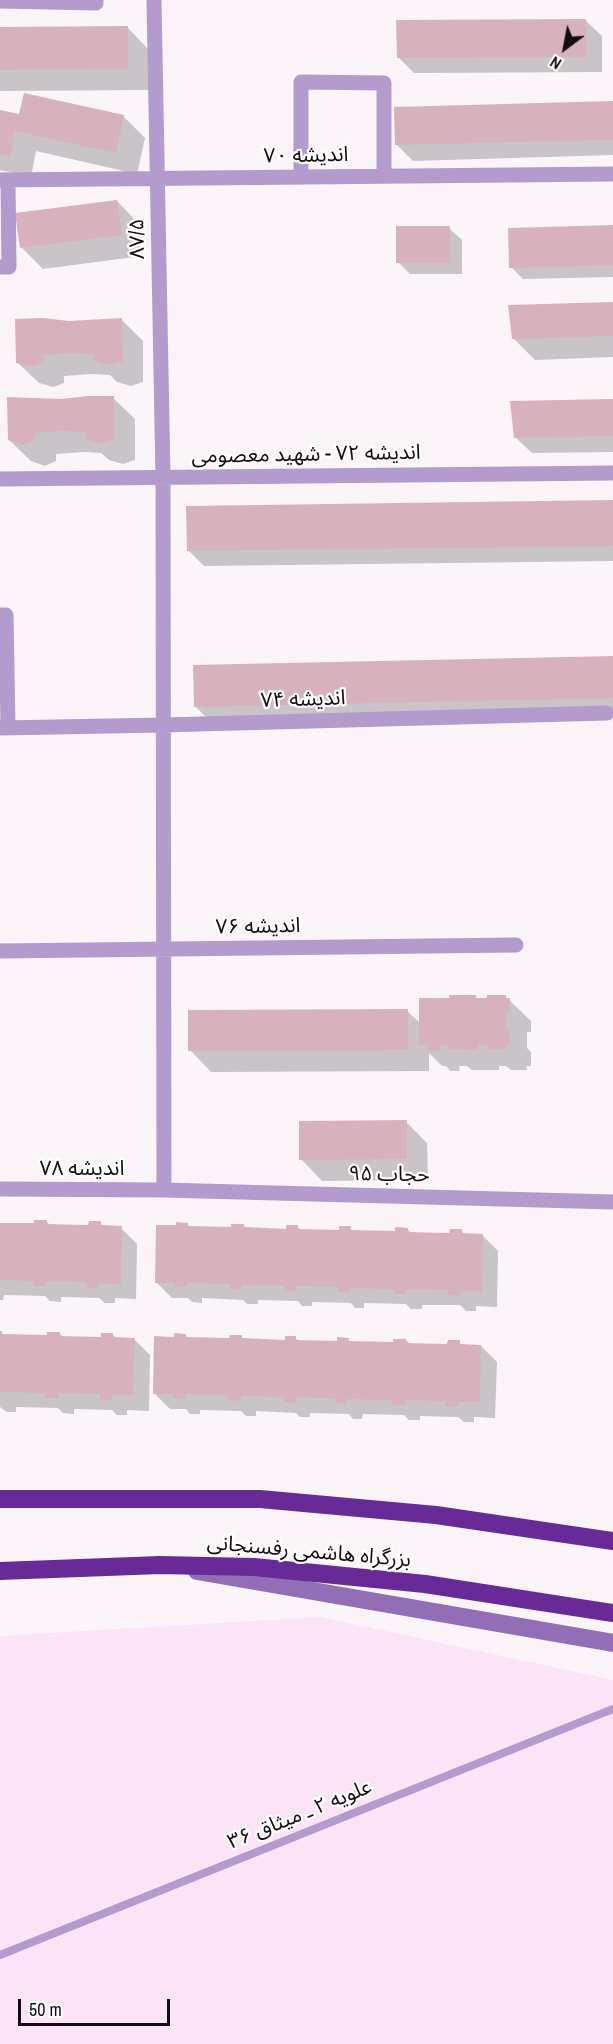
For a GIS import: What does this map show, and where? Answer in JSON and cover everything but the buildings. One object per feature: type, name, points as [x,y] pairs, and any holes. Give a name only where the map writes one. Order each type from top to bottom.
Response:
[{"type":"highway","name":"بزرگراه هاشمی رفسنجانی","points":[[0,1498],[260,1499],[436,1515],[613,1541]]},
{"type":"highway","name":"بزرگراه هاشمی رفسنجانی","points":[[0,1571],[160,1565],[254,1567],[425,1584],[613,1613]]},
{"type":"street","points":[[0,1],[96,3],[96,0]]},
{"type":"street","name":"۸۷/۵","points":[[154,0],[163,477],[164,1190]]},
{"type":"street","points":[[301,177],[302,82],[384,82],[384,176]]},
{"type":"street","name":"اندیشه ۷۰","points":[[4,180],[613,174]]},
{"type":"street","points":[[0,267],[9,267],[4,180]]},
{"type":"street","name":"اندیشه ۷۲ - شهید معصومی","points":[[0,479],[613,473]]},
{"type":"street","points":[[0,615],[6,615],[4,728]]},
{"type":"street","name":"اندیشه ۷۴","points":[[4,728],[606,712]]},
{"type":"street","name":"اندیشه ۷۶","points":[[0,951],[516,945]]},
{"type":"street","name":"اندیشه ۷۸","points":[[0,1189],[164,1190]]},
{"type":"street","name":"حجاب ۹۵","points":[[164,1190],[613,1202]]},
{"type":"street","points":[[160,1565],[613,1643]]},
{"type":"lane","name":"علویه ۲ ـ میثاق ۳۶","points":[[0,1955],[613,1709]]},
{"type":"shaded area","points":[[321,1617],[613,1680],[613,2044],[0,2044],[0,1636]]}]
